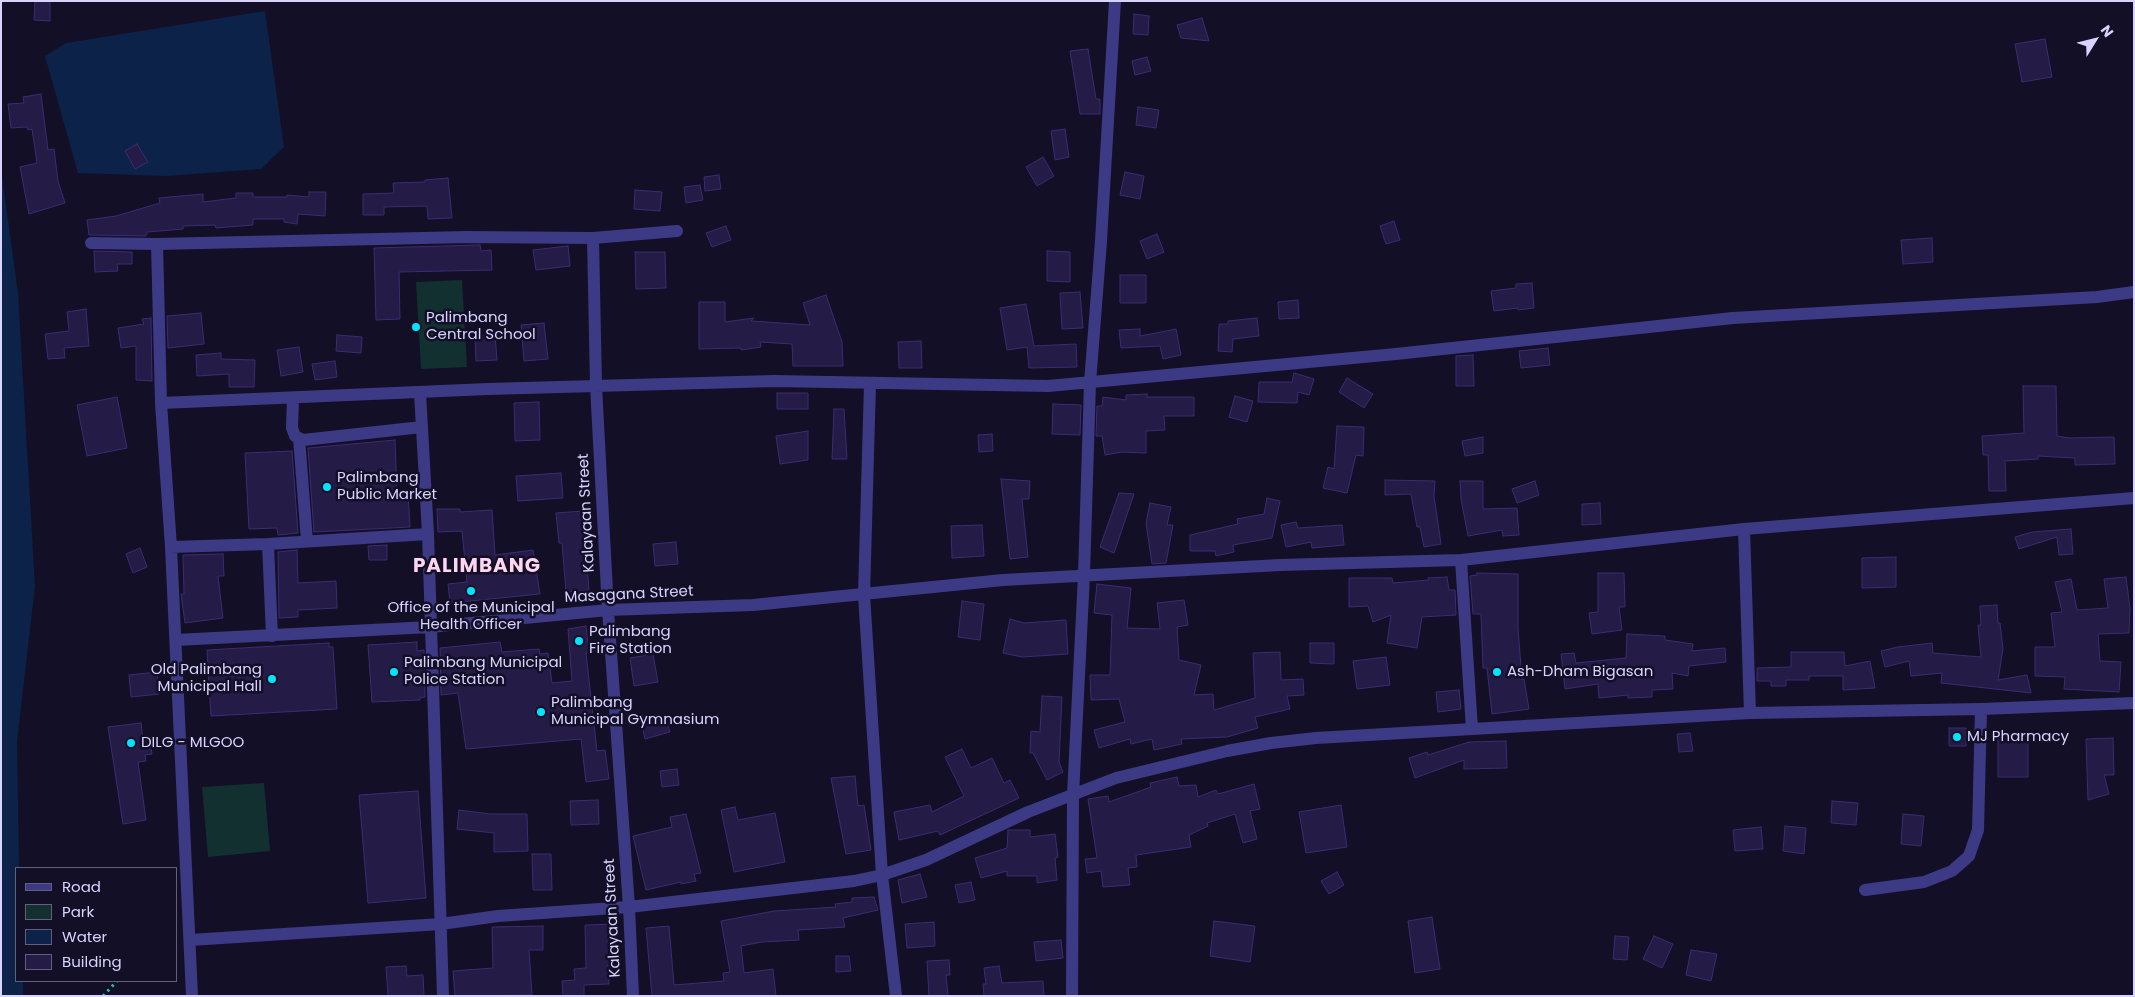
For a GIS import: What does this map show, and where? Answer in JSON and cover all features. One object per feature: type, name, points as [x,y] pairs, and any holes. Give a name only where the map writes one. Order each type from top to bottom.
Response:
[{"type":"street","points":[[1072,996],[1073,795],[1084,575],[1090,383],[1102,232],[1115,1]]},
{"type":"street","points":[[91,243],[157,244],[467,237],[593,238],[677,232]]},
{"type":"street","name":"Kalayaan Street","points":[[593,238],[596,386],[608,610],[629,907],[633,996]]},
{"type":"street","points":[[157,244],[161,402],[176,640],[192,996]]},
{"type":"street","points":[[161,402],[596,386],[774,382],[1048,386],[1396,354],[1733,318],[2097,296],[2134,292]]},
{"type":"street","points":[[870,384],[864,595],[882,875],[896,996]]},
{"type":"street","points":[[420,393],[428,534],[442,996]]},
{"type":"street","points":[[293,398],[292,428],[299,438],[308,541]]},
{"type":"street","points":[[299,438],[303,440],[422,427]]},
{"type":"street","name":"Masagana Street","points":[[176,640],[430,627],[608,610],[753,605],[1003,580],[1280,565],[1461,560],[1744,529],[2134,498]]},
{"type":"street","points":[[1744,529],[1750,714]]},
{"type":"street","points":[[171,547],[268,544],[428,534]]},
{"type":"street","points":[[268,544],[272,636]]},
{"type":"street","points":[[1461,560],[1472,730]]},
{"type":"street","points":[[190,940],[441,924],[507,915],[629,907],[816,886],[882,875],[926,860],[1028,812],[1116,778],[1227,751],[1316,738],[1750,714],[1981,709],[2134,703]]},
{"type":"street","points":[[1865,890],[1924,882],[1952,872],[1969,856],[1978,830],[1981,709]]},
{"type":"path","points":[[103,996],[116,982]]},
{"type":"green space","points":[[462,280],[467,367],[421,369],[416,282]]},
{"type":"green space","points":[[264,783],[270,851],[208,857],[202,787]]},
{"type":"water","points":[[265,11],[284,147],[261,169],[166,176],[78,173],[45,56],[66,43]]},
{"type":"water","points":[[1,169],[18,293],[35,586],[17,742],[19,867],[15,867],[15,982],[23,982],[23,996],[1,996]]},
{"type":"building","points":[[35,1],[50,1],[50,21],[34,20]]},
{"type":"building","points":[[1134,14],[1149,16],[1148,35],[1133,34]]},
{"type":"building","points":[[1202,18],[1209,41],[1181,38],[1177,25]]},
{"type":"building","points":[[2045,39],[2052,77],[2022,82],[2015,44]]},
{"type":"building","points":[[1088,49],[1096,99],[1100,99],[1100,114],[1080,114],[1070,51]]},
{"type":"building","points":[[1147,57],[1151,71],[1135,75],[1132,61]]},
{"type":"building","points":[[41,94],[48,150],[54,149],[58,181],[65,203],[29,214],[20,167],[37,163],[32,129],[28,130],[27,127],[11,128],[8,104],[24,103],[23,97]]},
{"type":"building","points":[[1138,107],[1159,110],[1156,128],[1136,125]]},
{"type":"building","points":[[1065,129],[1069,157],[1055,160],[1051,131]]},
{"type":"building","points":[[137,144],[148,162],[135,169],[125,151]]},
{"type":"building","points":[[1043,157],[1054,176],[1037,186],[1026,167]]},
{"type":"building","points":[[1125,172],[1144,176],[1140,199],[1120,195]]},
{"type":"building","points":[[719,175],[721,189],[705,191],[704,177]]},
{"type":"building","points":[[448,178],[452,218],[428,219],[427,206],[384,207],[384,215],[363,215],[363,194],[394,193],[393,183],[425,182],[425,180]]},
{"type":"building","points":[[700,185],[703,200],[686,203],[684,187]]},
{"type":"building","points":[[635,190],[662,192],[660,211],[634,209]]},
{"type":"building","points":[[309,192],[326,192],[325,216],[298,214],[297,224],[284,222],[284,219],[253,219],[253,225],[216,228],[215,225],[183,226],[183,229],[147,232],[145,236],[89,235],[87,220],[116,216],[160,203],[159,198],[203,194],[203,202],[236,198],[236,193],[253,193],[253,197],[287,197],[287,195],[309,197]]},
{"type":"building","points":[[1394,221],[1400,240],[1386,244],[1380,226]]},
{"type":"building","points":[[726,226],[731,240],[712,247],[706,233]]},
{"type":"building","points":[[1157,234],[1164,252],[1147,259],[1140,241]]},
{"type":"building","points":[[1932,238],[1933,262],[1903,264],[1901,240]]},
{"type":"building","points":[[480,245],[481,251],[491,250],[492,270],[399,272],[400,319],[376,320],[374,248]]},
{"type":"building","points":[[568,246],[570,266],[536,270],[533,250]]},
{"type":"building","points":[[94,251],[132,252],[132,264],[117,264],[118,271],[95,272]]},
{"type":"building","points":[[1047,251],[1070,252],[1070,282],[1047,281]]},
{"type":"building","points":[[635,252],[665,252],[666,288],[636,289]]},
{"type":"building","points":[[1120,275],[1146,275],[1146,303],[1120,303]]},
{"type":"building","points":[[1532,283],[1534,308],[1494,311],[1491,291],[1516,288],[1516,284]]},
{"type":"building","points":[[1080,292],[1083,328],[1062,329],[1060,293]]},
{"type":"building","points":[[826,295],[842,342],[843,366],[793,366],[792,344],[760,342],[761,347],[741,350],[741,348],[699,349],[699,302],[725,302],[725,322],[754,318],[751,321],[810,325],[803,303]]},
{"type":"building","points":[[1298,300],[1299,318],[1279,319],[1278,302]]},
{"type":"building","points":[[1026,304],[1034,346],[1076,344],[1077,367],[1029,368],[1027,347],[1007,350],[1000,308]]},
{"type":"building","points":[[86,309],[89,346],[64,348],[65,358],[48,359],[45,334],[69,331],[67,312]]},
{"type":"building","points":[[201,313],[204,344],[168,348],[167,316]]},
{"type":"building","points":[[151,318],[152,381],[136,380],[136,346],[121,348],[118,328],[144,324],[142,319]]},
{"type":"building","points":[[1257,318],[1259,336],[1233,339],[1232,352],[1218,351],[1219,324],[1228,324],[1228,321]]},
{"type":"building","points":[[544,323],[548,359],[524,361],[521,325]]},
{"type":"building","points":[[1140,329],[1140,336],[1176,329],[1181,355],[1163,359],[1160,346],[1121,348],[1119,330]]},
{"type":"building","points":[[337,335],[362,337],[361,353],[336,351]]},
{"type":"building","points":[[495,335],[497,360],[476,361],[475,336]]},
{"type":"building","points":[[921,341],[922,368],[899,368],[898,342]]},
{"type":"building","points":[[299,347],[303,372],[281,376],[277,350]]},
{"type":"building","points":[[1548,348],[1550,365],[1521,368],[1519,351]]},
{"type":"building","points":[[221,353],[221,359],[255,360],[254,387],[229,387],[229,374],[197,376],[196,355]]},
{"type":"building","points":[[1473,355],[1474,386],[1456,386],[1456,356]]},
{"type":"building","points":[[335,361],[337,377],[315,380],[312,364]]},
{"type":"building","points":[[1294,373],[1314,379],[1309,395],[1298,392],[1297,403],[1258,402],[1259,382],[1292,382]]},
{"type":"building","points":[[1347,378],[1373,394],[1364,408],[1339,392]]},
{"type":"building","points":[[2023,386],[2056,386],[2057,436],[2070,438],[2114,437],[2115,464],[2075,465],[2075,458],[2038,456],[2038,459],[2005,461],[2006,491],[1989,491],[1988,455],[1983,455],[1982,436],[2024,433]]},
{"type":"building","points":[[777,393],[808,393],[808,409],[777,409]]},
{"type":"building","points":[[1147,394],[1147,397],[1194,397],[1194,416],[1164,416],[1165,430],[1146,431],[1146,453],[1122,452],[1105,455],[1102,436],[1096,436],[1097,406],[1102,406],[1103,397],[1126,400],[1126,395]]},
{"type":"building","points":[[1235,396],[1253,401],[1247,422],[1229,417]]},
{"type":"building","points":[[117,397],[127,448],[87,456],[77,405]]},
{"type":"building","points":[[539,402],[540,440],[515,441],[514,403]]},
{"type":"building","points":[[1053,404],[1081,405],[1080,435],[1052,434]]},
{"type":"building","points":[[834,409],[844,409],[847,459],[832,459]]},
{"type":"building","points":[[1337,426],[1364,427],[1363,456],[1356,455],[1347,493],[1323,488],[1328,467],[1334,469]]},
{"type":"building","points":[[808,431],[808,460],[780,464],[776,436]]},
{"type":"building","points":[[992,434],[993,451],[979,452],[978,435]]},
{"type":"building","points":[[1483,437],[1483,453],[1465,456],[1462,441]]},
{"type":"building","points":[[395,440],[397,495],[408,494],[410,527],[314,532],[308,448]]},
{"type":"building","points":[[292,451],[298,533],[278,535],[277,528],[249,529],[245,453]]},
{"type":"building","points":[[561,473],[563,498],[518,501],[516,476]]},
{"type":"building","points":[[1001,479],[1030,481],[1029,499],[1022,499],[1028,557],[1010,559]]},
{"type":"building","points":[[1385,480],[1435,481],[1434,496],[1441,544],[1424,547],[1420,527],[1417,527],[1411,494],[1385,495]]},
{"type":"building","points":[[1460,481],[1483,481],[1483,509],[1517,508],[1519,535],[1503,536],[1502,530],[1468,536],[1461,499]]},
{"type":"building","points":[[1535,481],[1539,495],[1517,503],[1512,489]]},
{"type":"building","points":[[1119,493],[1134,494],[1114,553],[1100,547]]},
{"type":"building","points":[[1267,498],[1280,501],[1272,538],[1233,545],[1234,552],[1216,556],[1215,551],[1190,551],[1190,535],[1238,524],[1237,519],[1264,514]]},
{"type":"building","points":[[1150,503],[1171,507],[1167,525],[1173,525],[1166,563],[1152,564],[1146,523]]},
{"type":"building","points":[[1600,503],[1601,524],[1582,525],[1582,504]]},
{"type":"building","points":[[437,509],[460,509],[460,512],[492,510],[495,555],[533,550],[540,594],[450,603],[448,584],[467,582],[462,531],[438,532]]},
{"type":"building","points":[[583,511],[589,590],[566,592],[562,543],[559,543],[556,513]]},
{"type":"building","points":[[1296,522],[1298,528],[1342,525],[1344,545],[1312,548],[1311,542],[1286,547],[1281,525]]},
{"type":"building","points":[[982,525],[984,556],[952,558],[951,526]]},
{"type":"building","points":[[2071,529],[2073,554],[2059,555],[2057,537],[2019,549],[2015,537],[2032,532]]},
{"type":"building","points":[[676,542],[678,564],[655,566],[653,544]]},
{"type":"building","points":[[387,545],[387,560],[369,560],[368,546]]},
{"type":"building","points":[[140,548],[147,567],[133,573],[126,554]]},
{"type":"building","points":[[297,550],[298,583],[336,581],[337,608],[298,610],[298,617],[279,618],[278,552]]},
{"type":"building","points":[[223,554],[224,576],[218,576],[223,618],[185,623],[181,594],[184,594],[183,555]]},
{"type":"building","points":[[1896,557],[1896,587],[1862,588],[1862,558]]},
{"type":"building","points":[[1477,573],[1518,574],[1518,628],[1522,680],[1524,679],[1529,709],[1492,714],[1487,668],[1483,668],[1481,614],[1473,614],[1470,576],[1477,575]]},
{"type":"building","points":[[1598,573],[1624,573],[1625,607],[1619,607],[1622,630],[1592,634],[1589,613],[1598,612]]},
{"type":"building","points":[[1447,577],[1449,590],[1455,590],[1456,615],[1422,617],[1417,648],[1387,643],[1391,615],[1373,622],[1368,606],[1349,607],[1349,578],[1392,578],[1393,583]]},
{"type":"building","points":[[2126,577],[2130,608],[2129,633],[2098,634],[2100,661],[2121,662],[2119,692],[2064,689],[2065,677],[2035,676],[2035,647],[2055,647],[2051,613],[2062,612],[2055,582],[2071,579],[2077,610],[2108,608],[2104,579]]},
{"type":"building","points":[[1097,584],[1131,588],[1127,628],[1160,629],[1157,603],[1184,600],[1188,625],[1177,627],[1179,660],[1201,665],[1194,695],[1213,694],[1214,710],[1255,698],[1253,653],[1280,652],[1281,680],[1303,679],[1304,695],[1287,696],[1290,709],[1255,717],[1258,728],[1227,737],[1181,739],[1182,744],[1154,750],[1152,739],[1131,744],[1130,739],[1099,748],[1094,730],[1125,722],[1119,699],[1091,700],[1090,675],[1110,675],[1112,615],[1094,613]]},
{"type":"building","points":[[962,601],[984,604],[980,640],[958,637]]},
{"type":"building","points":[[1997,605],[2003,649],[1998,680],[2027,675],[2031,693],[1941,683],[1942,673],[1911,676],[1909,661],[1885,667],[1881,651],[1932,643],[1933,653],[1981,657],[1978,625],[1981,625],[1980,606]]},
{"type":"building","points":[[1010,619],[1024,623],[1066,620],[1068,654],[1022,657],[1003,653]]},
{"type":"building","points":[[586,626],[589,652],[586,653],[597,751],[605,750],[609,779],[586,782],[581,739],[466,749],[458,693],[441,695],[440,648],[500,642],[502,652],[539,649],[540,654],[548,653],[552,683],[572,681],[568,629]]},
{"type":"building","points":[[1627,634],[1665,636],[1665,640],[1693,644],[1692,651],[1725,648],[1726,662],[1689,666],[1688,676],[1672,673],[1673,689],[1652,690],[1652,697],[1628,698],[1628,695],[1599,698],[1598,684],[1565,689],[1561,654],[1574,653],[1576,663],[1626,658]]},
{"type":"building","name":"Palimbang Municipal Police Station","points":[[417,642],[417,651],[424,650],[425,697],[420,698],[420,700],[372,702],[368,645]]},
{"type":"building","name":"Old Palimbang Municipal Hall","points":[[329,643],[329,647],[333,647],[337,709],[211,716],[207,650]]},
{"type":"building","points":[[1310,643],[1334,643],[1334,664],[1310,663]]},
{"type":"building","points":[[1791,652],[1844,652],[1845,666],[1870,661],[1875,688],[1843,690],[1843,676],[1809,676],[1809,680],[1786,680],[1786,686],[1771,686],[1771,681],[1757,681],[1757,668],[1791,667]]},
{"type":"building","points":[[653,654],[658,682],[634,686],[630,658]]},
{"type":"building","points":[[1386,657],[1390,685],[1357,689],[1353,661]]},
{"type":"building","points":[[157,672],[159,694],[131,697],[129,675]]},
{"type":"building","points":[[1459,690],[1461,709],[1438,712],[1436,692]]},
{"type":"building","points":[[1042,696],[1062,697],[1059,762],[1063,772],[1047,780],[1033,753],[1030,753],[1031,731],[1040,732]]},
{"type":"building","points":[[665,716],[670,732],[645,739],[641,722]]},
{"type":"building","points":[[141,723],[143,741],[150,740],[152,754],[145,755],[146,761],[138,762],[146,820],[123,824],[108,727]]},
{"type":"building","name":"MJ Pharmacy","points":[[1949,728],[1966,728],[1966,746],[1949,746]]},
{"type":"building","points":[[1690,733],[1693,751],[1679,752],[1677,734]]},
{"type":"building","points":[[2113,738],[2114,775],[2104,775],[2109,794],[2088,800],[2086,739]]},
{"type":"building","points":[[1998,740],[2028,740],[2028,777],[1998,777]]},
{"type":"building","points":[[1506,741],[1507,768],[1464,769],[1464,760],[1415,778],[1409,758],[1427,752],[1428,755],[1469,742]]},
{"type":"building","points":[[962,749],[971,768],[992,758],[1004,783],[1010,780],[1019,798],[940,835],[938,831],[899,840],[894,812],[930,805],[932,812],[964,796],[945,757]]},
{"type":"building","points":[[677,769],[679,785],[662,787],[660,771]]},
{"type":"building","points":[[855,776],[858,806],[864,805],[871,850],[846,854],[831,778]]},
{"type":"building","points":[[1177,777],[1179,786],[1196,785],[1198,797],[1216,790],[1218,794],[1254,784],[1260,809],[1250,811],[1257,839],[1243,843],[1235,814],[1207,823],[1208,826],[1189,835],[1191,847],[1136,855],[1137,867],[1128,868],[1130,885],[1103,887],[1101,871],[1087,873],[1085,859],[1097,858],[1088,799],[1108,796],[1109,802],[1151,787],[1150,783]]},
{"type":"building","points":[[418,791],[426,898],[368,903],[359,795]]},
{"type":"building","points":[[598,800],[599,824],[571,825],[570,801]]},
{"type":"building","points":[[1832,801],[1858,803],[1856,825],[1831,823]]},
{"type":"building","points":[[1341,805],[1347,847],[1306,853],[1299,812]]},
{"type":"building","points":[[735,807],[738,820],[775,813],[785,862],[734,872],[721,810]]},
{"type":"building","points":[[459,810],[490,814],[527,814],[528,851],[494,852],[494,833],[457,829]]},
{"type":"building","points":[[686,814],[701,873],[694,874],[696,881],[681,884],[681,882],[646,890],[633,836],[672,827],[670,817]]},
{"type":"building","points":[[1903,814],[1924,816],[1921,846],[1901,844]]},
{"type":"building","points":[[1785,826],[1806,828],[1804,854],[1783,851]]},
{"type":"building","points":[[1761,827],[1763,849],[1735,851],[1733,830]]},
{"type":"building","points":[[1008,830],[1030,830],[1030,837],[1055,834],[1058,857],[1055,858],[1057,880],[1037,883],[1037,876],[1007,876],[1007,871],[981,878],[975,858],[1007,848]]},
{"type":"building","points":[[532,854],[551,854],[552,890],[533,890]]},
{"type":"building","points":[[1337,872],[1344,885],[1329,894],[1321,881]]},
{"type":"building","points":[[920,874],[927,897],[902,903],[898,880]]},
{"type":"building","points":[[971,882],[975,900],[959,903],[955,885]]},
{"type":"building","points":[[874,897],[878,910],[843,918],[845,927],[798,930],[799,940],[762,942],[741,946],[744,973],[773,969],[776,996],[652,996],[646,928],[669,926],[674,985],[724,981],[723,973],[730,972],[721,921],[774,911],[836,907],[835,904],[852,902],[852,898]]},
{"type":"building","points":[[1432,917],[1440,969],[1415,973],[1408,921]]},
{"type":"building","points":[[1214,921],[1255,926],[1250,962],[1210,956]]},
{"type":"building","points":[[934,922],[935,946],[907,948],[905,924]]},
{"type":"building","points":[[613,924],[614,964],[608,964],[609,984],[584,985],[584,996],[563,996],[562,981],[575,980],[574,969],[586,968],[585,925]]},
{"type":"building","points":[[543,926],[543,950],[529,950],[532,995],[455,996],[453,971],[493,968],[492,927]]},
{"type":"building","points":[[1615,936],[1629,937],[1627,960],[1613,959]]},
{"type":"building","points":[[1654,936],[1673,944],[1662,968],[1643,959]]},
{"type":"building","points":[[1061,940],[1063,958],[1036,961],[1034,942]]},
{"type":"building","points":[[1691,950],[1717,954],[1711,981],[1686,975]]},
{"type":"building","points":[[836,956],[849,956],[851,971],[836,972]]},
{"type":"building","points":[[949,960],[950,975],[946,975],[948,996],[929,996],[927,961]]},
{"type":"building","points":[[406,966],[407,976],[423,975],[424,996],[388,996],[386,967]]},
{"type":"building","points":[[999,966],[1002,983],[1043,981],[1044,996],[984,996],[983,984],[986,984],[984,968]]},
{"type":"place","name":"Palimbang Central School","points":[[416,327]]},
{"type":"place","name":"Palimbang Public Market","points":[[327,487]]},
{"type":"place","name":"Office of the Municipal Health Officer","points":[[471,591]]},
{"type":"place","name":"Palimbang Fire Station","points":[[579,641]]},
{"type":"place","name":"Palimbang Municipal Police Station","points":[[394,672]]},
{"type":"place","name":"Ash-Dham Bigasan","points":[[1497,672]]},
{"type":"place","name":"Old Palimbang Municipal Hall","points":[[272,679]]},
{"type":"place","name":"Palimbang Municipal Gymnasium","points":[[541,712]]},
{"type":"place","name":"MJ Pharmacy","points":[[1957,737]]},
{"type":"place","name":"DILG - MLGOO","points":[[131,743]]},
{"type":"district","name":"PALIMBANG","points":[[477,567]]}]
